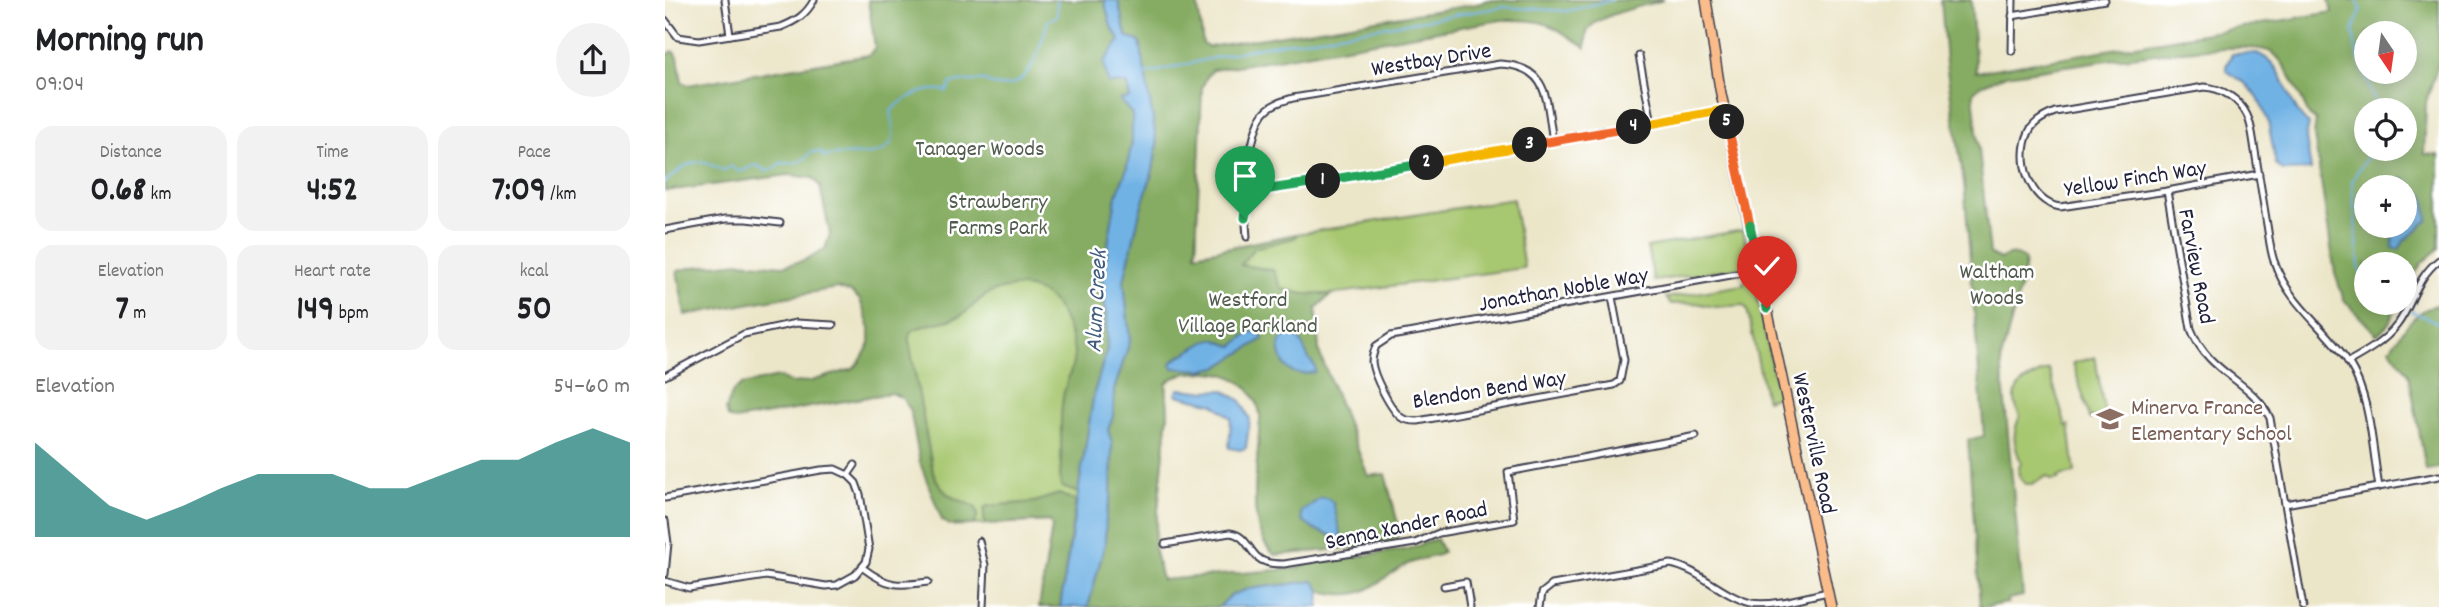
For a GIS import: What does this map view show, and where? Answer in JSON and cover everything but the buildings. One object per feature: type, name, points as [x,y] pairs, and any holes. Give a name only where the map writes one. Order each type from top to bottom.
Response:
[{"type":"main road","name":"Westerville Road","points":[[1706,0],[1724,110],[1831,607]]},
{"type":"street","points":[[725,0],[730,35]]},
{"type":"street","points":[[666,22],[678,37],[688,40],[730,35],[781,27],[793,22],[809,10],[814,0]]},
{"type":"street","points":[[2012,51],[2013,0]]},
{"type":"street","points":[[2013,16],[2105,0]]},
{"type":"street","points":[[1639,56],[1652,123]]},
{"type":"street","name":"Westbay Drive","points":[[1248,189],[1252,138],[1265,113],[1278,103],[1293,98],[1500,64],[1519,65],[1535,74],[1545,90],[1553,141]]},
{"type":"street","name":"Yellow Finch Way","points":[[2213,88],[2231,96],[2248,117],[2259,174],[2060,208],[2051,206],[2034,192],[2025,156],[2027,138],[2032,127],[2055,112],[2181,90],[2213,88]]},
{"type":"street","points":[[1247,237],[1245,218],[1248,189],[1287,187],[1724,110]]},
{"type":"street","points":[[2259,174],[2273,260],[2294,301],[2348,362],[2363,397],[2379,486]]},
{"type":"street","name":"Farview Road","points":[[2167,191],[2190,329],[2211,363],[2249,391],[2265,407],[2273,429],[2303,607]]},
{"type":"street","points":[[665,230],[725,219],[780,223]]},
{"type":"street","points":[[2348,362],[2372,349],[2389,334],[2404,314],[2417,284],[2439,260]]},
{"type":"street","name":"Jonathan Noble Way","points":[[1376,346],[1391,337],[1759,270]]},
{"type":"street","name":"Blendon Bend Way","points":[[1376,346],[1372,360],[1374,371],[1393,408],[1399,416],[1408,421],[1604,388],[1620,381],[1624,360],[1612,297]]},
{"type":"street","points":[[665,376],[744,334],[796,323],[833,325]]},
{"type":"street","name":"Senna Xander Road","points":[[1165,544],[1237,534],[1244,538],[1255,555],[1264,562],[1285,564],[1415,543],[1439,533],[1514,520],[1509,472],[1696,436]]},
{"type":"street","points":[[848,475],[855,465]]},
{"type":"street","points":[[665,498],[821,470],[835,470],[848,475],[856,483],[869,542],[863,568],[847,581],[827,586],[766,576],[689,588],[665,581]]},
{"type":"street","points":[[2285,504],[2439,476]]},
{"type":"street","points":[[665,521],[668,543],[665,574]]},
{"type":"street","points":[[979,541],[985,565],[983,607]]},
{"type":"street","points":[[1541,607],[1542,593],[1552,585],[1671,565],[1687,569],[1742,600],[1753,603],[1768,603],[1828,592]]},
{"type":"street","points":[[863,568],[879,580],[894,586],[928,582]]},
{"type":"street","points":[[1444,586],[1466,582],[1470,607]]},
{"type":"green space","name":"Tanager Woods","points":[[868,0],[1104,0],[1111,26],[1120,40],[1130,99],[1121,100],[1132,114],[1132,143],[1126,171],[1116,197],[1102,280],[1107,349],[1094,393],[1078,493],[1062,487],[1060,477],[1062,405],[1073,361],[1073,346],[1057,307],[1041,292],[1031,289],[1020,287],[995,291],[960,316],[910,332],[909,340],[933,472],[940,486],[949,495],[974,506],[977,516],[973,525],[949,525],[942,520],[920,463],[910,409],[901,397],[891,393],[735,420],[728,417],[726,409],[733,391],[742,385],[778,377],[792,383],[811,381],[853,369],[870,344],[870,329],[860,300],[851,292],[837,288],[685,315],[677,271],[741,262],[783,266],[805,260],[825,249],[830,234],[820,186],[813,178],[789,175],[665,191],[665,56],[673,51],[678,57],[682,82],[688,85],[869,55],[875,47]]},
{"type":"green space","name":"Westford Village Parkland","points":[[1118,0],[1197,0],[1203,45],[1196,254],[1297,234],[1513,199],[1524,268],[1332,294],[1316,308],[1319,352],[1368,476],[1385,474],[1399,528],[1398,538],[1373,546],[1275,555],[1265,544],[1256,514],[1260,417],[1256,400],[1239,381],[1223,374],[1205,372],[1179,375],[1166,384],[1168,413],[1154,548],[1162,581],[1105,543],[1130,341],[1124,281],[1153,170]]},
{"type":"green space","name":"Westford Village Parkland","points":[[1118,0],[1197,0],[1203,44],[1208,47],[1477,4],[1488,0],[1663,0],[1596,22],[1587,31],[1586,48],[1547,24],[1528,20],[1501,20],[1213,70],[1202,87],[1196,254],[1297,234],[1295,238],[1254,248],[1241,265],[1273,270],[1282,289],[1304,294],[1331,294],[1316,308],[1319,352],[1368,476],[1385,474],[1399,528],[1398,538],[1373,546],[1275,555],[1265,544],[1256,514],[1260,417],[1256,400],[1239,381],[1223,374],[1184,374],[1174,377],[1166,384],[1168,413],[1154,548],[1162,580],[1299,568],[1307,564],[1408,549],[1437,539],[1443,552],[1439,555],[1406,565],[1365,591],[1356,593],[1335,594],[1320,591],[1314,581],[1248,589],[1231,595],[1219,607],[1088,607],[1105,543],[1106,515],[1111,497],[1112,443],[1108,430],[1113,416],[1114,390],[1130,341],[1124,281],[1157,145],[1140,42],[1126,36]],"holes":[[[1259,332],[1263,339],[1218,367],[1203,370],[1175,359],[1212,339],[1234,346],[1245,336]]]},
{"type":"green space","name":"Waltham Woods","points":[[1941,0],[1971,0],[1976,72],[2332,12],[2329,0],[2439,0],[2439,62],[2426,102],[2424,154],[2439,155],[2439,248],[2417,271],[2417,252],[2354,252],[2354,311],[2344,300],[2335,274],[2314,135],[2316,121],[2309,115],[2282,63],[2271,52],[2253,48],[2224,48],[2102,61],[2006,75],[1981,85],[1973,93],[1990,254],[2000,259],[2016,255],[2025,260],[2023,278],[2001,359],[2023,596],[2008,599],[2008,603],[1983,607],[1980,607],[1968,440],[1984,436],[1964,183],[1946,64]]},
{"type":"green space","name":"Strawberry Farms Park","points":[[1119,18],[1088,519],[953,526],[929,478],[907,381],[896,146]]},
{"type":"green space","points":[[1743,230],[1750,261],[1745,269],[1740,267],[1654,281],[1647,247]]},
{"type":"green space","points":[[1746,281],[1755,286],[1778,396],[1766,400],[1747,309],[1743,305],[1715,307],[1696,303],[1671,304],[1666,298],[1743,285]]},
{"type":"green space","points":[[2439,304],[2439,468],[2426,470],[2409,374],[2390,349],[2416,316]]},
{"type":"green space","name":"Waltham Woods","points":[[2358,315],[2393,315],[2377,335]]},
{"type":"green space","points":[[2095,357],[2105,415],[2090,419],[2073,363]]},
{"type":"green space","points":[[2049,370],[2066,426],[2069,425],[2075,473],[2052,480],[2047,476],[2032,484],[2026,484],[2019,474],[2021,462],[2015,439],[2020,416],[2015,398],[2020,385],[2026,380]]},
{"type":"green space","points":[[1059,494],[1076,501],[1060,607],[1039,607],[1052,527],[1050,521],[987,524],[984,520],[984,509],[987,506],[1034,502]]},
{"type":"water","points":[[1104,0],[1118,0],[1126,36],[1140,42],[1157,145],[1124,281],[1130,341],[1114,390],[1113,416],[1108,430],[1112,443],[1111,497],[1106,515],[1105,543],[1088,607],[1060,607],[1094,393],[1107,349],[1102,280],[1116,197],[1126,171],[1132,143],[1132,114],[1120,100],[1130,98],[1127,84],[1108,83],[1104,62],[1120,40],[1111,26]]},
{"type":"water","points":[[2257,53],[2276,67],[2295,107],[2309,124],[2306,138],[2311,170],[2283,171],[2276,165],[2268,121],[2258,98],[2246,84],[2226,71],[2232,54]]},
{"type":"water","points":[[2417,190],[2425,197],[2428,220],[2417,230]]},
{"type":"water","points":[[2393,238],[2407,238],[2399,249],[2393,248]]},
{"type":"water","points":[[1252,332],[1259,332],[1263,339],[1218,367],[1203,370],[1173,368],[1171,363],[1209,340],[1215,339],[1234,346]]},
{"type":"water","points":[[1290,335],[1299,338],[1315,366],[1315,372],[1299,374],[1285,365],[1279,344],[1283,337]]},
{"type":"water","points":[[1178,389],[1224,390],[1241,401],[1250,419],[1246,448],[1229,448],[1231,418],[1214,404],[1176,395]]},
{"type":"water","points":[[1321,498],[1327,498],[1333,503],[1341,536],[1339,538],[1313,529],[1302,520],[1301,512]]},
{"type":"water","points":[[1314,581],[1320,591],[1319,607],[1219,607],[1231,595],[1248,589]]},
{"type":"waterway","points":[[665,182],[685,166],[697,162],[723,171],[731,166],[739,172],[756,165],[767,171],[776,168],[780,163],[801,161],[811,152],[821,152],[824,157],[884,150],[890,144],[893,134],[891,111],[909,97],[924,91],[947,91],[951,83],[984,81],[999,86],[1011,85],[1020,80],[1038,53],[1048,21],[1057,16],[1057,0]]},
{"type":"waterway","points":[[1145,74],[1260,47],[1503,7],[1567,11],[1612,0]]},
{"type":"waterway","points":[[2357,0],[2361,10],[2353,31],[2356,51],[2374,98]]},
{"type":"waterway","points":[[2358,252],[2352,182],[2365,161]]},
{"type":"waterway","points":[[2417,314],[2439,323]]},
{"type":"place","name":"Minerva France Elementary School","points":[[2110,419]]},
{"type":"route","points":[[1245,218],[1248,189],[1287,187],[1724,110],[1767,308]]},
{"type":"water label","name":"Alum Creek","points":[[1095,301]]}]
